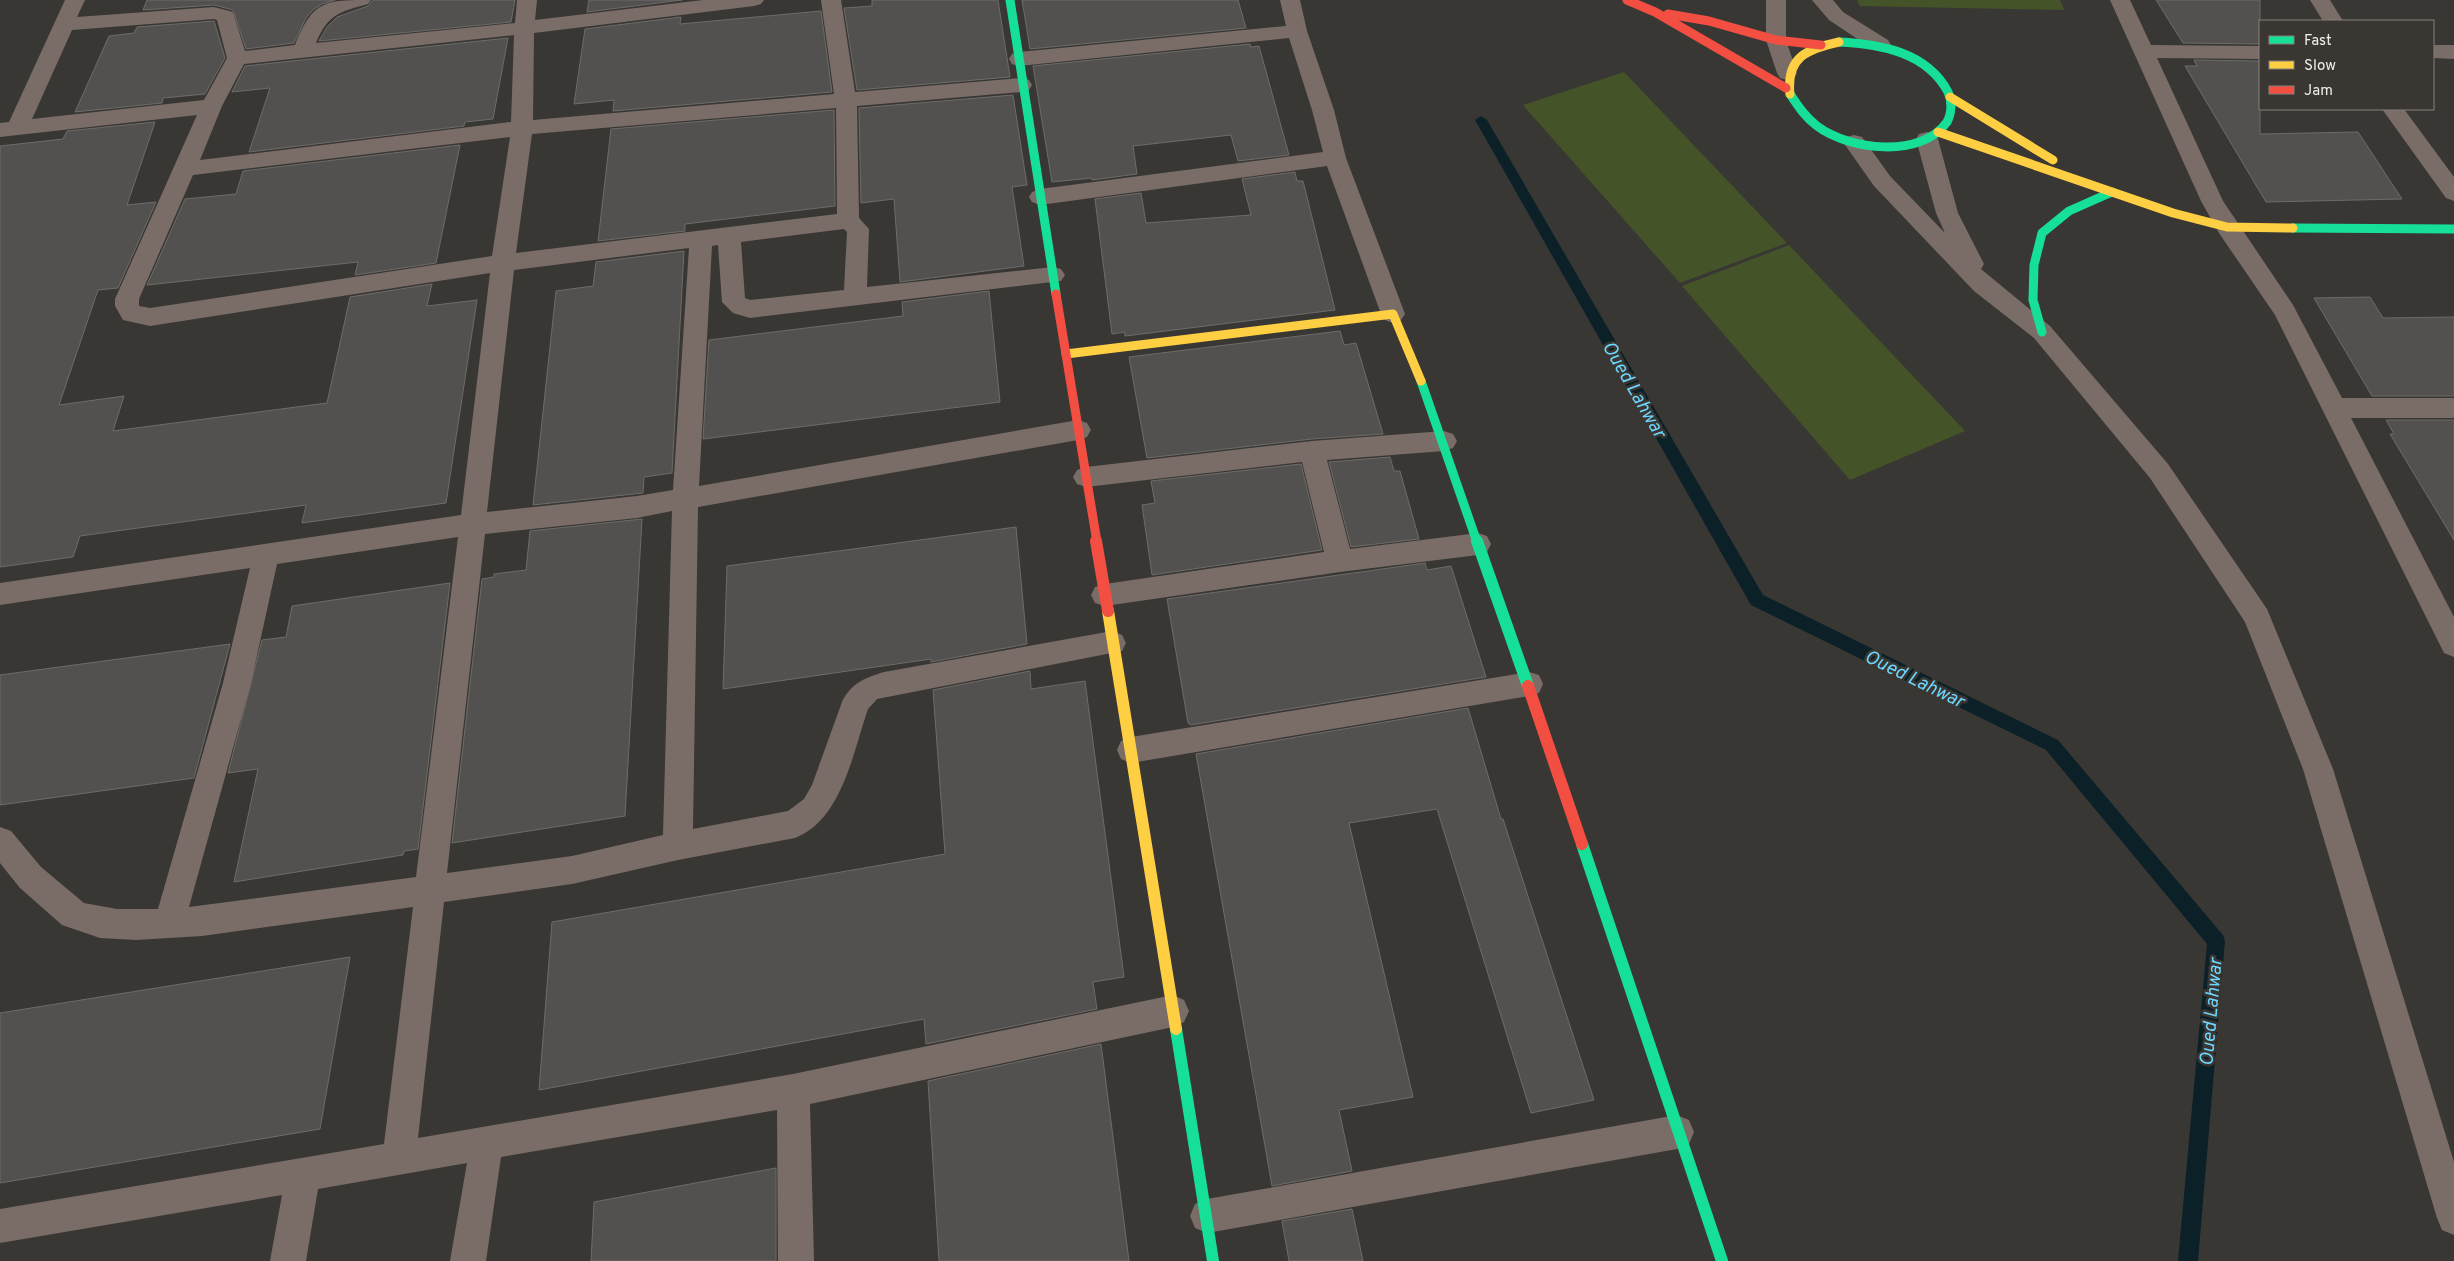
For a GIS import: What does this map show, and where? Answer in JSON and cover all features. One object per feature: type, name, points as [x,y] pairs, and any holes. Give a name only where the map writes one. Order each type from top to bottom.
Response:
[{"type":"street","points":[[9,129],[75,0]]},
{"type":"street","points":[[304,50],[315,21],[323,13],[338,5],[361,0]]},
{"type":"street","points":[[399,1158],[475,524],[503,263],[522,128],[524,28],[527,0]]},
{"type":"street","points":[[237,58],[524,28],[754,0]]},
{"type":"street","points":[[831,0],[846,101],[848,221]]},
{"type":"street","points":[[1010,0],[1112,643],[1208,1216],[1213,1261]]},
{"type":"street","points":[[1290,0],[1297,31],[1323,110],[1335,158],[1393,314],[1408,346],[1444,441],[1478,544],[1529,684],[1677,1132],[1722,1261]]},
{"type":"street","points":[[1776,0],[1776,40],[1794,105],[1808,120],[1829,134],[1854,142],[1880,147],[1906,146],[1932,136],[1947,122],[1951,110],[1950,97],[1942,81],[1926,66],[1906,54],[1881,45],[1836,16],[1822,0]]},
{"type":"street","points":[[2120,0],[2145,51],[2200,176],[2227,227],[2285,311],[2454,645]]},
{"type":"street","points":[[2320,0],[2332,20]]},
{"type":"street","points":[[1632,2],[1787,80]]},
{"type":"street","points":[[1632,2],[1666,2]]},
{"type":"street","points":[[1654,12],[1709,21],[1776,40],[1821,45],[1853,42],[1881,45]]},
{"type":"street","points":[[64,24],[219,13],[228,18],[237,58],[211,106],[127,299],[127,306],[131,314],[150,317],[503,263],[848,221],[858,229],[856,297]]},
{"type":"street","points":[[1019,59],[1297,31]]},
{"type":"street","points":[[1787,80],[1794,61],[1805,52],[1821,45]]},
{"type":"street","points":[[2145,51],[2259,52]]},
{"type":"street","points":[[2434,52],[2454,52]]},
{"type":"street","points":[[185,169],[522,128],[1022,85]]},
{"type":"street","points":[[1950,97],[2097,188]]},
{"type":"street","points":[[9,129],[211,106]]},
{"type":"street","points":[[2394,110],[2454,193]]},
{"type":"street","points":[[1932,136],[2112,192],[2173,214],[2227,227],[2454,229]]},
{"type":"street","points":[[1932,136],[1947,213],[1982,285]]},
{"type":"street","points":[[1854,142],[1882,181],[1982,285],[2042,332],[2159,471],[2257,617],[2318,769],[2454,1218]]},
{"type":"street","points":[[1040,197],[1335,158]]},
{"type":"street","points":[[2042,332],[2033,300],[2034,265],[2042,234],[2069,210],[2112,192]]},
{"type":"street","points":[[729,236],[732,295],[738,306],[750,309],[1053,274]]},
{"type":"street","points":[[678,846],[685,498],[701,239]]},
{"type":"street","points":[[1066,354],[1393,314]]},
{"type":"street","points":[[2333,408],[2454,408]]},
{"type":"street","points":[[0,594],[475,524],[637,507],[1078,430]]},
{"type":"street","points":[[1086,477],[1312,451],[1444,441]]},
{"type":"street","points":[[1312,451],[1340,561]]},
{"type":"street","points":[[1105,595],[1340,561],[1478,544]]},
{"type":"street","points":[[170,924],[237,682],[266,555]]},
{"type":"street","points":[[0,841],[34,880],[74,914],[107,924],[170,924],[430,891],[589,867],[678,846],[795,824],[814,809],[825,791],[856,702],[867,690],[884,684],[1112,643]]},
{"type":"street","points":[[1131,750],[1529,684]]},
{"type":"street","points":[[0,1226],[793,1091],[1173,1011]]},
{"type":"street","points":[[793,1091],[796,1261]]},
{"type":"street","points":[[1208,1216],[1677,1132]]},
{"type":"street","points":[[468,1261],[487,1142]]},
{"type":"street","points":[[288,1261],[303,1174]]},
{"type":"green space","points":[[1857,0],[2060,0],[2064,10],[1860,6]]},
{"type":"green space","points":[[1624,72],[1787,243],[1680,283],[1523,105]]},
{"type":"green space","points":[[1789,245],[1965,431],[1850,480],[1682,286]]},
{"type":"building","points":[[147,0],[335,0],[322,4],[313,10],[306,18],[294,43],[246,49],[233,10],[214,5],[143,10]]},
{"type":"building","points":[[373,0],[515,0],[511,22],[319,41],[327,27],[337,17],[368,6]]},
{"type":"building","points":[[589,0],[682,0],[587,12]]},
{"type":"building","points":[[872,0],[998,0],[1010,77],[857,90],[844,8],[872,6]]},
{"type":"building","points":[[1022,0],[1238,0],[1246,28],[1030,49]]},
{"type":"building","points":[[2156,0],[2260,0],[2259,44],[2183,43]]},
{"type":"building","points":[[821,11],[832,92],[613,111],[614,100],[574,104],[585,29],[681,17],[680,24]]},
{"type":"building","points":[[214,21],[225,58],[205,94],[163,98],[162,103],[75,112],[109,36],[134,33],[137,27]]},
{"type":"building","points":[[508,38],[493,119],[465,122],[464,126],[249,152],[270,88],[232,92],[245,66]]},
{"type":"building","points":[[1250,44],[1251,47],[1259,46],[1289,155],[1238,161],[1231,135],[1133,146],[1137,174],[1092,180],[1092,178],[1052,182],[1033,66]]},
{"type":"building","points":[[2194,60],[2259,61],[2260,134],[2358,132],[2402,199],[2266,202],[2185,66],[2197,66]]},
{"type":"building","points":[[1013,95],[1027,185],[1012,187],[1024,266],[900,282],[894,199],[861,203],[859,108]]},
{"type":"building","points":[[834,110],[835,206],[685,224],[685,231],[598,241],[611,129]]},
{"type":"building","points":[[155,122],[127,205],[156,202],[118,288],[98,290],[59,405],[124,396],[113,431],[327,403],[350,297],[432,284],[427,306],[477,300],[446,503],[302,523],[306,505],[80,536],[73,557],[0,567],[0,146],[63,139],[67,131]]},
{"type":"building","points":[[460,145],[436,263],[355,275],[358,262],[147,285],[185,199],[236,194],[243,171]]},
{"type":"building","points":[[1295,172],[1297,181],[1303,181],[1335,310],[1125,336],[1124,332],[1112,334],[1095,199],[1141,193],[1146,223],[1251,215],[1242,179]]},
{"type":"building","points":[[684,251],[672,473],[644,477],[643,493],[533,505],[556,291],[593,286],[596,262]]},
{"type":"building","points":[[989,291],[1000,402],[703,439],[709,340],[903,316],[902,302]]},
{"type":"building","points":[[2370,297],[2383,318],[2454,317],[2454,396],[2372,396],[2314,298]]},
{"type":"building","points":[[1340,331],[1344,345],[1356,343],[1383,434],[1312,439],[1147,458],[1129,357]]},
{"type":"building","points":[[2386,420],[2454,420],[2454,540],[2390,434],[2394,434]]},
{"type":"building","points":[[1390,457],[1394,471],[1400,471],[1419,539],[1351,547],[1329,462]]},
{"type":"building","points":[[1301,464],[1322,550],[1152,575],[1142,505],[1155,503],[1151,481]]},
{"type":"building","points":[[642,519],[625,816],[452,843],[482,579],[494,577],[494,574],[526,570],[530,531]]},
{"type":"building","points":[[1016,527],[1027,644],[931,662],[931,659],[723,689],[727,566]]},
{"type":"building","points":[[1425,563],[1427,570],[1451,566],[1486,677],[1191,725],[1188,723],[1167,599]]},
{"type":"building","points":[[450,583],[418,849],[404,851],[403,855],[234,882],[258,769],[228,773],[262,640],[286,637],[292,606]]},
{"type":"building","points":[[230,644],[194,778],[0,805],[0,675]]},
{"type":"building","points":[[1030,671],[1031,689],[1085,681],[1124,977],[1093,982],[1097,1009],[926,1044],[924,1019],[539,1090],[552,922],[945,854],[933,690]]},
{"type":"building","points":[[1468,708],[1501,819],[1503,819],[1594,1100],[1531,1113],[1437,809],[1349,823],[1413,1097],[1339,1110],[1352,1171],[1272,1186],[1196,754]]},
{"type":"building","points":[[350,957],[320,1129],[0,1183],[0,1013]]},
{"type":"building","points":[[1101,1044],[1129,1261],[939,1261],[928,1081]]},
{"type":"building","points":[[776,1168],[776,1261],[591,1261],[594,1202]]},
{"type":"building","points":[[1352,1209],[1363,1261],[1289,1261],[1282,1221]]},
{"type":"waterway","name":"Oued Lahwar","points":[[1481,120],[1757,600],[2052,745],[2216,941],[2188,1261]]},
{"type":"traffic: fast","points":[[1010,0],[1056,294]]},
{"type":"traffic: fast","points":[[1790,94],[1801,112],[1818,127],[1838,138],[1861,145],[1884,148],[1907,145],[1928,137],[1945,124],[1951,110],[1949,95],[1931,69],[1903,53],[1887,48],[1839,42]]},
{"type":"traffic: fast","points":[[2042,332],[2033,300],[2034,265],[2042,233],[2069,211],[2112,192]]},
{"type":"traffic: fast","points":[[2293,228],[2454,229]]},
{"type":"traffic: fast","points":[[1421,381],[1528,686]]},
{"type":"traffic: fast","points":[[1582,844],[1722,1261]]},
{"type":"traffic: fast","points":[[1176,1029],[1213,1261]]},
{"type":"traffic: slow","points":[[1790,94],[1790,71],[1800,56],[1818,47],[1839,42]]},
{"type":"traffic: slow","points":[[1950,97],[2053,160]]},
{"type":"traffic: slow","points":[[1938,132],[2173,213],[2227,227],[2293,228]]},
{"type":"traffic: slow","points":[[1066,354],[1393,314],[1421,381]]},
{"type":"traffic: slow","points":[[1108,611],[1176,1029]]},
{"type":"traffic: jam","points":[[1627,0],[1655,12],[1786,88]]},
{"type":"traffic: jam","points":[[1668,14],[1709,21],[1776,40],[1821,45]]},
{"type":"traffic: jam","points":[[1056,294],[1108,611]]},
{"type":"traffic: jam","points":[[1528,686],[1582,844]]}]
